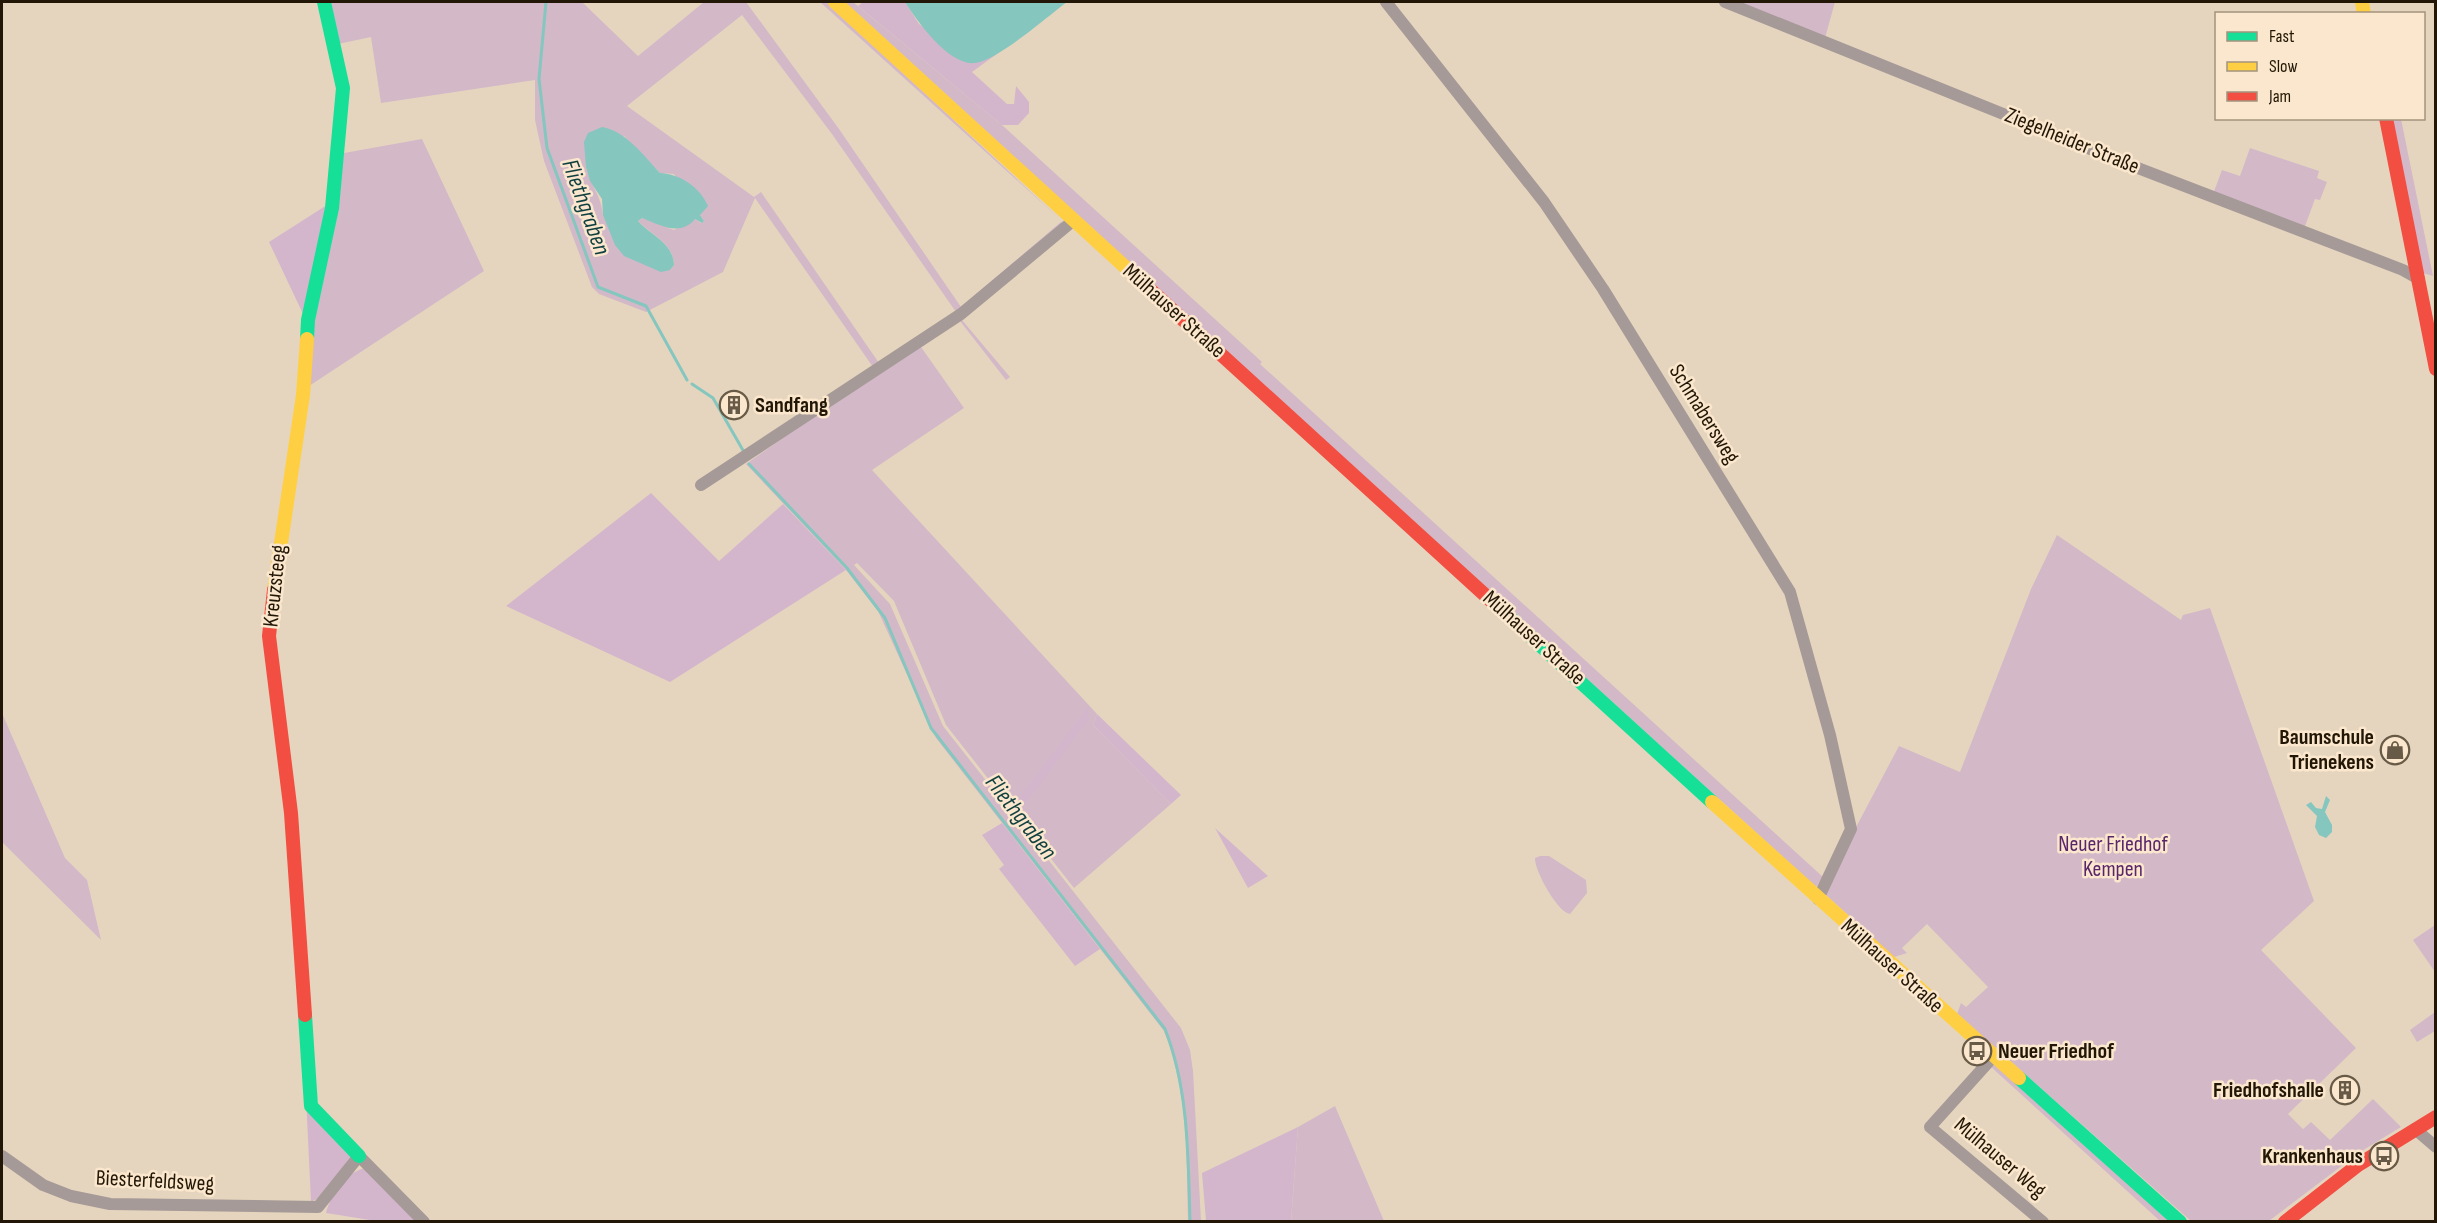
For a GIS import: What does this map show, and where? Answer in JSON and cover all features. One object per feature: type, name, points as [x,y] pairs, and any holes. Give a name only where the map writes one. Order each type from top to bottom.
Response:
[{"type":"street","name":"Kreuzsteeg","points":[[324,2],[343,88],[332,208],[308,320],[303,395],[279,542],[269,636],[291,813],[310,1106],[424,1221]]},
{"type":"street","name":"Mülhauser Straße","points":[[835,2],[1818,899],[2180,1221]]},
{"type":"street","name":"Schmabersweg","points":[[1386,2],[1544,202],[1603,289],[1790,592],[1830,735],[1851,829],[1818,899]]},
{"type":"street","name":"Ziegelheider Straße","points":[[1725,2],[2130,165],[2403,270],[2419,279]]},
{"type":"street","points":[[2386,120],[2436,369]]},
{"type":"street","points":[[701,485],[961,314],[1074,220]]},
{"type":"street","name":"Mülhauser Weg","points":[[1993,1057],[1930,1127],[2043,1221]]},
{"type":"street","points":[[2285,1221],[2358,1165],[2436,1117]]},
{"type":"street","points":[[2415,1129],[2436,1147]]},
{"type":"street","name":"Biesterfeldsweg","points":[[2,1156],[43,1185],[71,1196],[110,1204],[318,1207],[359,1156]]},
{"type":"green space","points":[[328,2],[582,2],[638,56],[704,2],[746,2],[839,129],[961,307],[1062,221],[1059,229],[957,313],[873,367],[755,198],[723,272],[646,312],[599,294],[592,287],[544,161],[535,120],[535,80],[381,103],[371,37],[338,44]],"holes":[[[742,15],[832,134],[956,312],[879,363],[761,192],[754,197],[627,106]],[[624,136],[660,173],[674,174],[704,221],[701,223],[695,219],[674,230],[642,218],[638,221],[670,250],[674,265],[670,270],[603,215],[588,174],[586,167]]]},
{"type":"green space","points":[[820,2],[827,2],[1062,221]]},
{"type":"green space","points":[[843,2],[853,2],[1002,125],[1262,362],[1260,364],[1823,877],[1816,887]]},
{"type":"green space","points":[[1734,2],[1835,2],[1825,38]]},
{"type":"green space","points":[[2391,120],[2401,120],[2433,276],[2423,273]]},
{"type":"green space","points":[[422,139],[484,271],[309,386],[314,318],[344,153]]},
{"type":"green space","points":[[2250,148],[2319,171],[2317,178],[2327,182],[2320,200],[2315,199],[2304,229],[2213,194],[2222,170],[2240,176]]},
{"type":"green space","points":[[962,320],[1010,377],[1006,380],[960,321]]},
{"type":"green space","points":[[948,329],[921,347],[964,408],[872,470],[1097,714],[1093,725],[1171,804],[1074,888],[946,725],[894,601],[857,563],[854,565],[890,604],[943,726],[1181,1028],[1190,1050],[1193,1071],[1201,1221],[1188,1221],[1185,1124],[1182,1100],[1172,1054],[1164,1031],[936,738],[878,611],[846,570],[746,464],[825,408]]},
{"type":"green space","name":"Neuer Friedhof Kempen","points":[[2057,535],[2181,620],[2183,615],[2210,608],[2314,901],[2261,950],[2356,1048],[2288,1114],[2303,1129],[2311,1122],[2330,1140],[2373,1099],[2401,1127],[2360,1152],[2269,1221],[2191,1221],[1957,1014],[1961,1003],[1966,1007],[1988,987],[1927,924],[1902,948],[1907,953],[1894,957],[1825,894],[1854,831],[1899,746],[1960,772],[2031,589]]},
{"type":"green space","points":[[2,713],[65,858],[87,880],[101,940],[2,842]]},
{"type":"green space","points":[[1549,856],[1586,880],[1587,893],[1570,914],[1559,907],[1542,881],[1535,858]]},
{"type":"green space","points":[[2435,925],[2435,972],[2413,940]]},
{"type":"green space","points":[[2435,1012],[2435,1031],[2417,1042],[2410,1030]]},
{"type":"green space","points":[[1997,1065],[2170,1221],[2160,1221],[1990,1066]]},
{"type":"green space","points":[[1335,1106],[1384,1221],[1291,1222],[1298,1127]]},
{"type":"shaded area","points":[[863,2],[905,2],[919,24],[979,62],[1005,48],[972,72],[1007,104],[1014,104],[1016,86],[1029,102],[1029,113],[1018,125],[1002,125],[858,6]]},
{"type":"shaded area","points":[[330,203],[304,316],[269,242]]},
{"type":"shaded area","points":[[651,493],[719,561],[783,504],[846,570],[670,682],[506,606]]},
{"type":"shaded area","points":[[1089,706],[1088,720],[1026,803],[1019,798]]},
{"type":"shaded area","points":[[1097,714],[1181,795],[1171,804],[1093,725]]},
{"type":"shaded area","points":[[1002,823],[1100,949],[1075,966],[999,869],[1004,865],[982,835]]},
{"type":"shaded area","points":[[1215,828],[1268,876],[1248,888]]},
{"type":"shaded area","points":[[306,1097],[351,1156],[325,1195],[311,1202]]},
{"type":"shaded area","points":[[1298,1127],[1291,1221],[1206,1221],[1202,1173]]},
{"type":"shaded area","points":[[364,1168],[417,1221],[376,1221],[326,1213],[331,1200],[345,1180]]},
{"type":"water","points":[[905,2],[1067,2],[1009,47],[975,63],[965,62],[945,50],[917,20]]},
{"type":"water","points":[[602,127],[611,129],[627,139],[660,173],[675,176],[695,187],[708,206],[700,215],[704,221],[702,223],[695,219],[683,227],[670,228],[642,218],[638,221],[670,250],[674,265],[670,270],[661,272],[624,256],[615,245],[603,215],[602,199],[590,181],[586,167],[584,142],[588,133]]},
{"type":"water","points":[[2326,796],[2330,800],[2325,812],[2332,825],[2332,832],[2326,838],[2319,835],[2315,827],[2317,816],[2306,805],[2311,802],[2316,808],[2322,809]]},
{"type":"waterway","name":"Fliethgraben","points":[[546,2],[539,79],[547,148],[598,287],[646,306],[687,380]]},
{"type":"waterway","name":"Fliethgraben","points":[[692,384],[713,398],[744,452]]},
{"type":"waterway","name":"Fliethgraben","points":[[749,464],[847,568],[885,618],[931,728],[1165,1029],[1173,1052],[1183,1100],[1188,1148],[1190,1222]]},
{"type":"traffic: fast","points":[[307,339],[308,320],[332,208],[343,88],[324,2]]},
{"type":"traffic: fast","points":[[1497,606],[1712,802]]},
{"type":"traffic: fast","points":[[305,1015],[311,1106],[359,1156]]},
{"type":"traffic: fast","points":[[2019,1078],[2180,1222]]},
{"type":"traffic: slow","points":[[835,2],[1135,276]]},
{"type":"traffic: slow","points":[[2362,2],[2364,12]]},
{"type":"traffic: slow","points":[[274,590],[303,395],[307,339]]},
{"type":"traffic: slow","points":[[1712,802],[2019,1078]]},
{"type":"traffic: jam","points":[[2386,120],[2436,369]]},
{"type":"traffic: jam","points":[[1135,276],[1497,606]]},
{"type":"traffic: jam","points":[[274,590],[269,636],[291,813],[305,1015]]},
{"type":"traffic: jam","points":[[2285,1222],[2358,1165],[2436,1117]]},
{"type":"place","name":"Sandfang","points":[[734,405]]},
{"type":"place","name":"Baumschule Trienekens","points":[[2395,750]]},
{"type":"place","name":"Neuer Friedhof","points":[[1977,1051]]},
{"type":"place","name":"Friedhofshalle","points":[[2345,1090]]},
{"type":"place","name":"Krankenhaus","points":[[2384,1156]]}]
